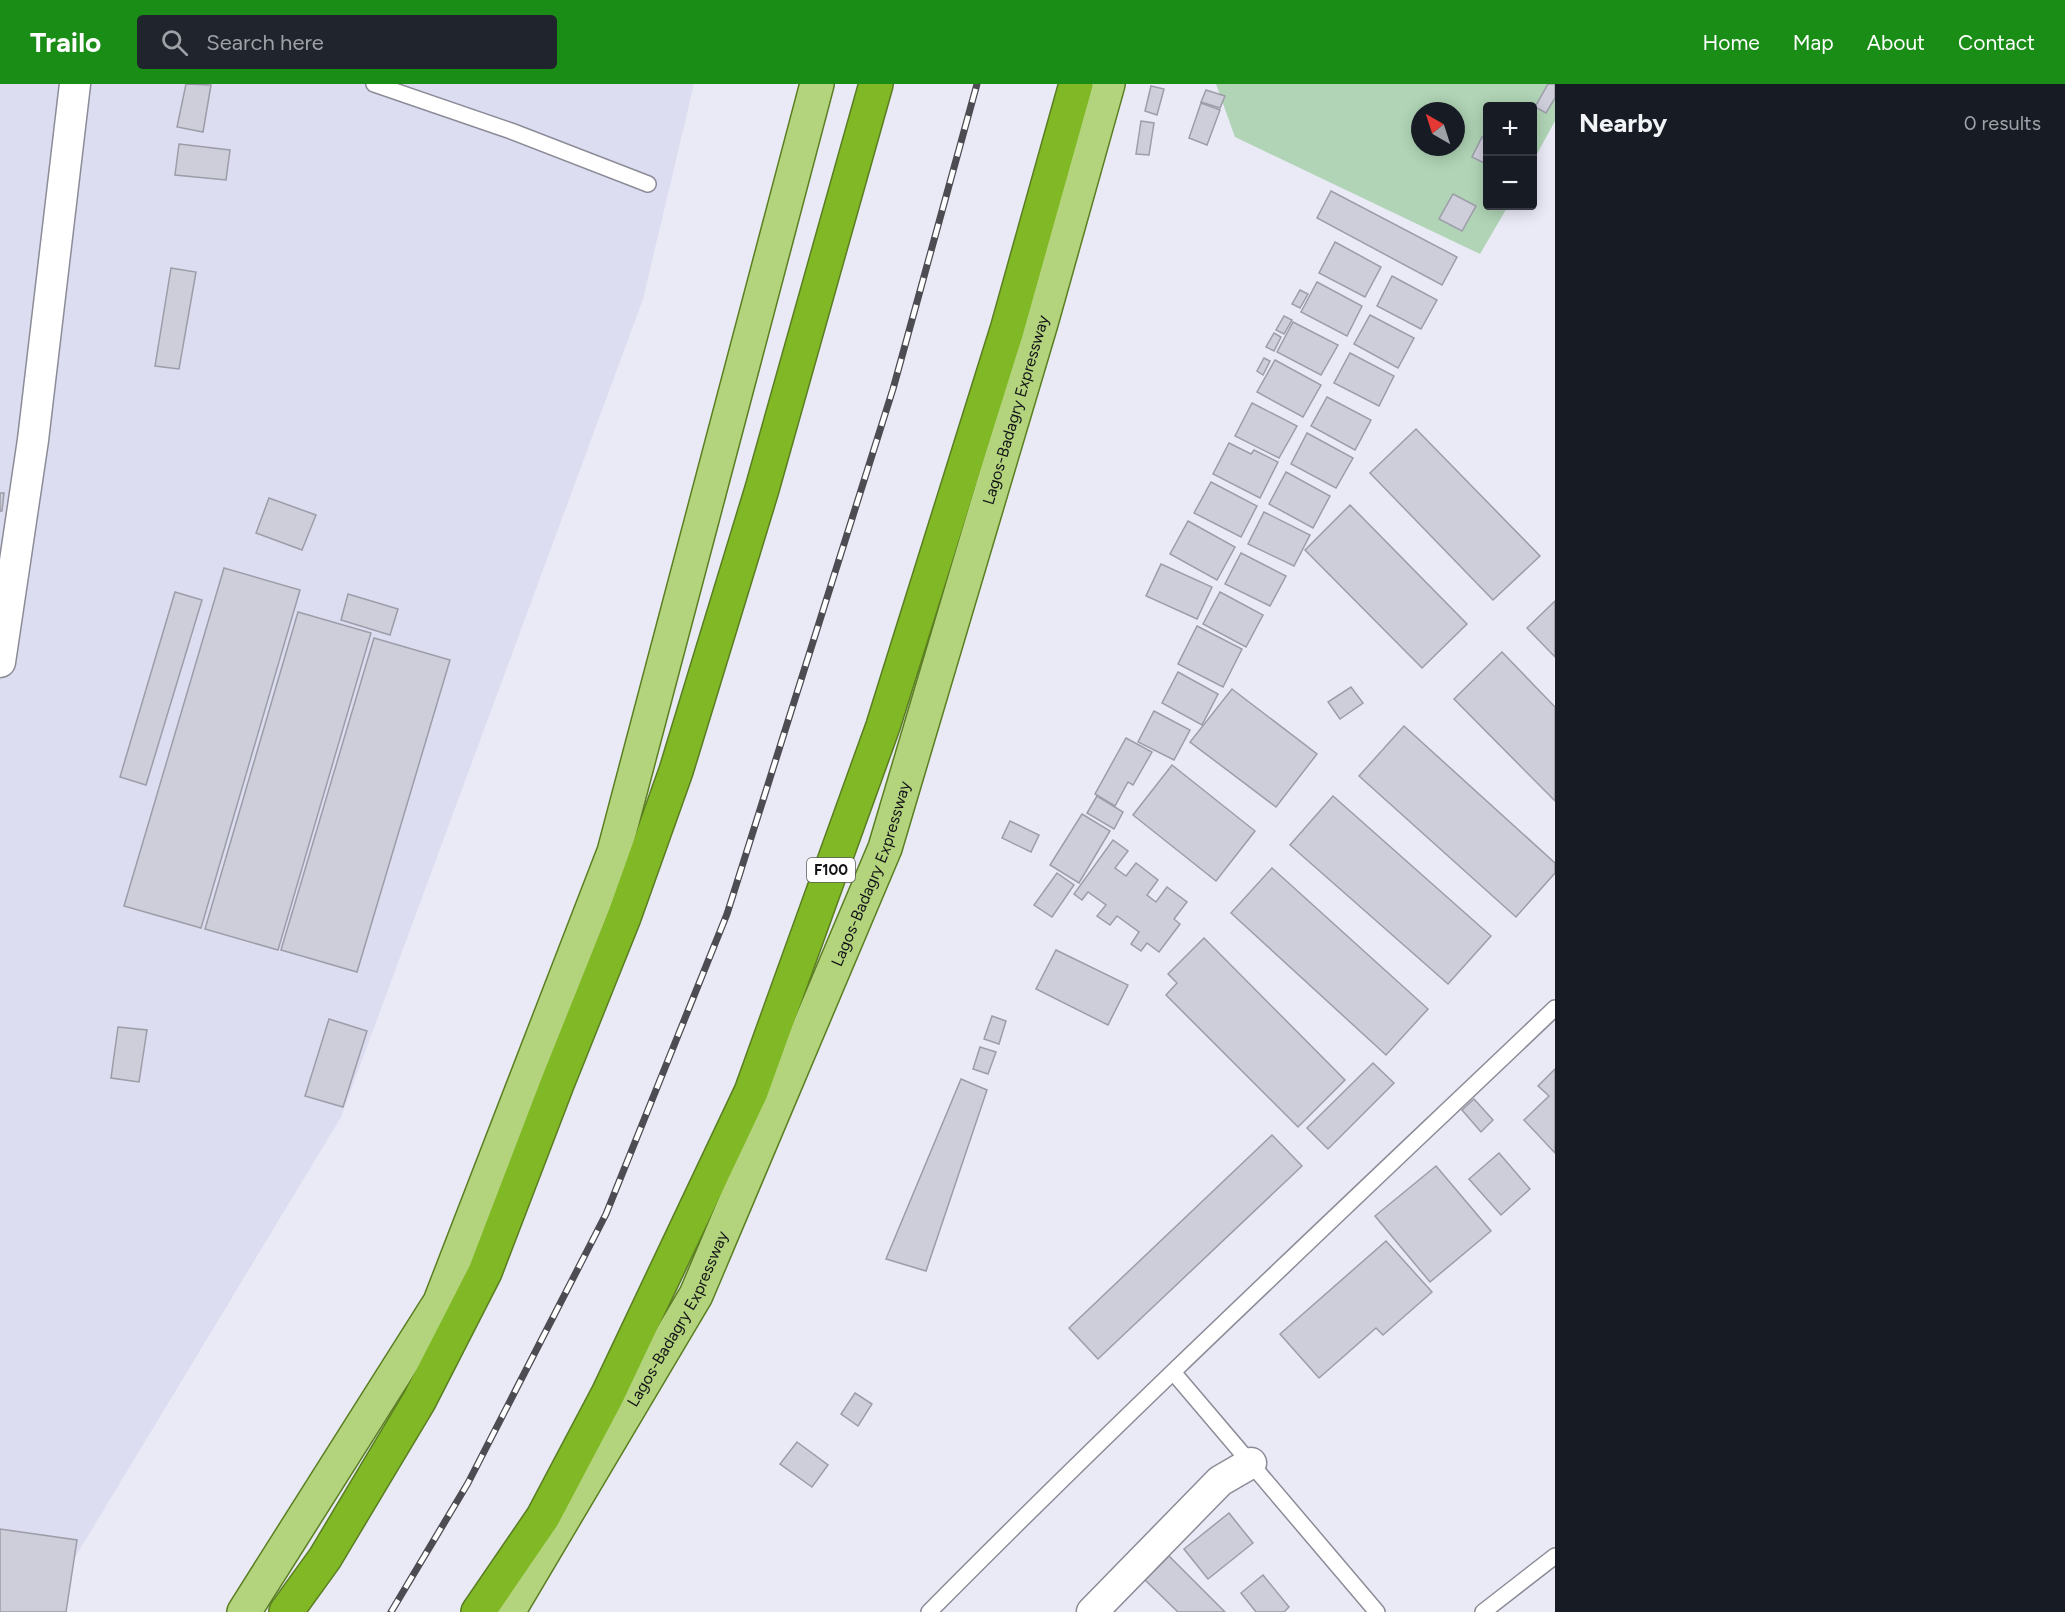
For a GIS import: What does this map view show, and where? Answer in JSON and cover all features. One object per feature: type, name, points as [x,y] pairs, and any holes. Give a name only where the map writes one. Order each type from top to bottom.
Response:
[{"type":"highway","points":[[286,1612],[325,1558],[418,1401],[485,1272],[624,917],[676,771],[755,512],[876,84]]},
{"type":"highway","name":"Lagos-Badagry Expressway","points":[[478,1612],[543,1517],[608,1394],[751,1092],[883,726],[1008,330],[1076,84]]},
{"type":"main road","points":[[244,1612],[440,1302],[614,852],[817,84]]},
{"type":"main road","name":"Lagos-Badagry Expressway","points":[[508,1612],[696,1294],[885,848],[1037,335],[1108,84]]},
{"type":"street","points":[[0,662],[33,440],[75,84]]},
{"type":"street","points":[[1092,1612],[1220,1481],[1251,1463]]},
{"type":"lane","points":[[374,84],[511,131],[648,184]]},
{"type":"lane","points":[[929,1612],[1173,1372],[1555,1008]]},
{"type":"lane","points":[[1173,1372],[1377,1612]]},
{"type":"lane","points":[[1483,1612],[1555,1556]]},
{"type":"shaded area","points":[[0,84],[694,84],[643,299],[341,1117],[42,1612],[0,1612]]},
{"type":"green space","points":[[1216,84],[1555,84],[1555,121],[1537,154],[1537,102],[1483,102],[1483,210],[1506,210],[1480,254],[1235,137]]},
{"type":"building","points":[[186,84],[211,85],[203,132],[177,127]]},
{"type":"building","points":[[1548,84],[1555,84],[1555,98],[1546,113],[1537,108],[1537,103]]},
{"type":"building","points":[[1151,86],[1164,89],[1157,115],[1145,111]]},
{"type":"building","points":[[1206,90],[1225,96],[1220,108],[1201,102]]},
{"type":"building","points":[[1201,103],[1220,110],[1207,145],[1189,138]]},
{"type":"building","points":[[1141,121],[1154,123],[1149,155],[1136,154]]},
{"type":"building","points":[[1482,137],[1483,138],[1483,162],[1472,157]]},
{"type":"building","points":[[179,144],[230,150],[226,180],[175,175]]},
{"type":"building","points":[[1331,191],[1457,257],[1442,285],[1317,218]]},
{"type":"building","points":[[1453,194],[1476,206],[1462,231],[1439,219]]},
{"type":"building","points":[[1335,242],[1381,267],[1365,297],[1319,273]]},
{"type":"building","points":[[171,268],[196,272],[179,369],[155,366]]},
{"type":"building","points":[[1392,276],[1437,300],[1421,329],[1377,306]]},
{"type":"building","points":[[1317,282],[1362,306],[1347,336],[1301,312]]},
{"type":"building","points":[[1300,290],[1308,294],[1300,308],[1292,304]]},
{"type":"building","points":[[1370,315],[1414,338],[1398,368],[1354,344]]},
{"type":"building","points":[[1284,316],[1292,320],[1284,334],[1276,330]]},
{"type":"building","points":[[1293,322],[1338,345],[1321,375],[1277,352]]},
{"type":"building","points":[[1274,333],[1281,337],[1274,351],[1266,347]]},
{"type":"building","points":[[1350,353],[1394,376],[1379,406],[1334,383]]},
{"type":"building","points":[[1264,358],[1270,361],[1263,375],[1257,371]]},
{"type":"building","points":[[1275,360],[1321,385],[1303,417],[1257,392]]},
{"type":"building","points":[[1327,397],[1371,420],[1355,450],[1311,426]]},
{"type":"building","points":[[1252,403],[1297,426],[1279,458],[1235,436]]},
{"type":"building","points":[[1416,429],[1540,556],[1493,600],[1370,473]]},
{"type":"building","points":[[1307,433],[1353,458],[1336,488],[1291,464]]},
{"type":"building","points":[[1229,443],[1251,454],[1254,450],[1278,462],[1260,498],[1213,474]]},
{"type":"building","points":[[1286,472],[1330,496],[1313,528],[1269,504]]},
{"type":"building","points":[[1211,482],[1257,506],[1241,537],[1194,513]]},
{"type":"building","points":[[0,493],[4,493],[2,511],[0,511]]},
{"type":"building","points":[[269,498],[316,515],[302,550],[256,533]]},
{"type":"building","points":[[1350,505],[1467,624],[1422,668],[1305,550]]},
{"type":"building","points":[[1264,512],[1310,535],[1294,566],[1248,544]]},
{"type":"building","points":[[1188,521],[1235,547],[1217,580],[1170,554]]},
{"type":"building","points":[[1241,553],[1286,576],[1270,606],[1225,584]]},
{"type":"building","points":[[1161,564],[1212,587],[1197,619],[1146,596]]},
{"type":"building","points":[[224,568],[300,590],[201,928],[124,906]]},
{"type":"building","points":[[175,592],[202,600],[146,785],[120,777]]},
{"type":"building","points":[[1220,592],[1263,615],[1246,647],[1203,624]]},
{"type":"building","points":[[348,594],[398,609],[390,635],[341,620]]},
{"type":"building","points":[[1555,601],[1555,657],[1527,628]]},
{"type":"building","points":[[298,612],[371,633],[278,950],[205,929]]},
{"type":"building","points":[[1197,626],[1242,649],[1223,687],[1178,664]]},
{"type":"building","points":[[374,638],[450,660],[357,972],[281,950]]},
{"type":"building","points":[[1502,652],[1555,707],[1555,801],[1454,699]]},
{"type":"building","points":[[1178,672],[1218,694],[1202,725],[1162,703]]},
{"type":"building","points":[[1351,687],[1363,703],[1340,719],[1328,702]]},
{"type":"building","points":[[1232,689],[1317,754],[1276,807],[1190,742]]},
{"type":"building","points":[[1154,711],[1190,730],[1174,760],[1138,742]]},
{"type":"building","points":[[1404,726],[1555,863],[1555,873],[1516,917],[1359,776]]},
{"type":"building","points":[[1126,738],[1152,752],[1133,785],[1128,782],[1115,806],[1095,794]]},
{"type":"building","points":[[1172,765],[1255,831],[1216,881],[1133,815]]},
{"type":"building","points":[[1097,796],[1123,812],[1114,829],[1087,813]]},
{"type":"building","points":[[1333,796],[1491,936],[1448,984],[1290,845]]},
{"type":"building","points":[[1082,814],[1110,831],[1079,883],[1050,865]]},
{"type":"building","points":[[1010,821],[1039,835],[1031,852],[1002,838]]},
{"type":"building","points":[[1113,840],[1128,851],[1115,868],[1126,876],[1136,863],[1158,880],[1147,895],[1156,902],[1167,887],[1187,902],[1174,919],[1180,924],[1159,952],[1147,943],[1141,951],[1131,944],[1139,932],[1117,916],[1110,925],[1097,916],[1106,905],[1088,892],[1082,900],[1074,894]]},
{"type":"building","points":[[1272,868],[1428,1009],[1386,1055],[1231,913]]},
{"type":"building","points":[[1057,873],[1074,885],[1052,917],[1034,905]]},
{"type":"building","points":[[1204,938],[1345,1080],[1298,1127],[1166,995],[1177,983],[1168,974]]},
{"type":"building","points":[[1056,950],[1128,985],[1108,1025],[1036,989]]},
{"type":"building","points":[[992,1016],[1006,1021],[999,1044],[984,1039]]},
{"type":"building","points":[[329,1019],[367,1031],[343,1107],[305,1096]]},
{"type":"building","points":[[118,1027],[147,1030],[139,1082],[111,1078]]},
{"type":"building","points":[[980,1047],[996,1052],[988,1074],[973,1069]]},
{"type":"building","points":[[1373,1063],[1394,1083],[1328,1149],[1307,1128]]},
{"type":"building","points":[[1555,1069],[1555,1153],[1524,1120],[1549,1096],[1538,1086]]},
{"type":"building","points":[[961,1079],[987,1090],[926,1271],[886,1259]]},
{"type":"building","points":[[1474,1099],[1493,1120],[1481,1132],[1462,1110]]},
{"type":"building","points":[[1272,1135],[1302,1166],[1098,1359],[1069,1328]]},
{"type":"building","points":[[1499,1153],[1530,1189],[1501,1215],[1469,1179]]},
{"type":"building","points":[[1436,1166],[1491,1231],[1430,1282],[1375,1216]]},
{"type":"building","points":[[1386,1241],[1432,1292],[1383,1335],[1376,1328],[1319,1378],[1280,1334]]},
{"type":"building","points":[[855,1393],[872,1404],[858,1426],[841,1414]]},
{"type":"building","points":[[797,1442],[828,1465],[812,1487],[780,1464]]},
{"type":"building","points":[[1229,1513],[1253,1543],[1208,1579],[1184,1549]]},
{"type":"building","points":[[0,1529],[77,1540],[66,1612],[0,1612]]},
{"type":"building","points":[[1169,1556],[1225,1612],[1178,1612],[1145,1580]]},
{"type":"building","points":[[1263,1575],[1289,1607],[1284,1612],[1256,1612],[1241,1593]]},
{"type":"railway","points":[[391,1612],[468,1483],[606,1214],[727,914],[893,389],[977,84]]}]
